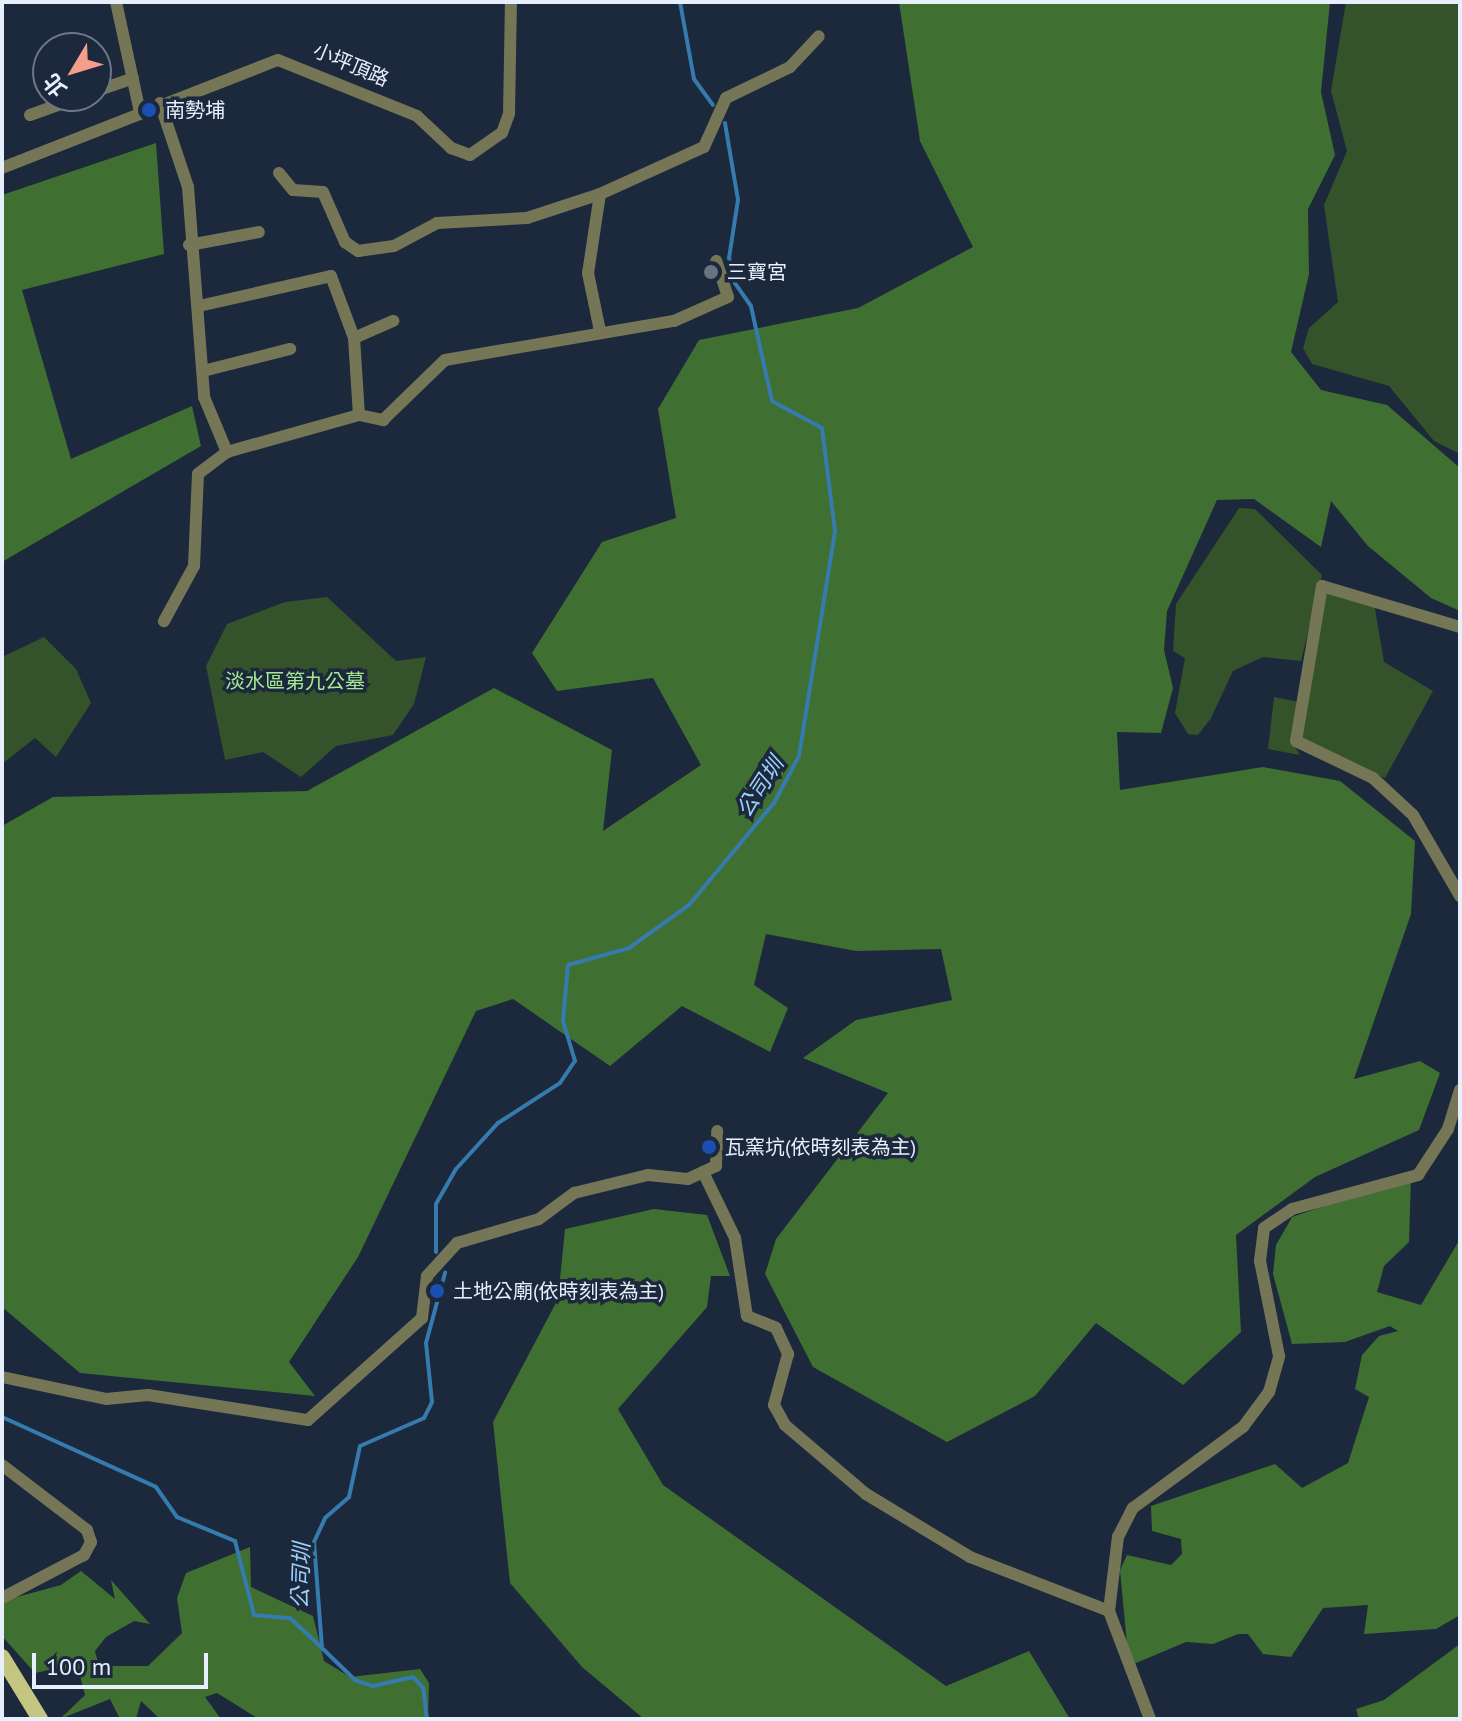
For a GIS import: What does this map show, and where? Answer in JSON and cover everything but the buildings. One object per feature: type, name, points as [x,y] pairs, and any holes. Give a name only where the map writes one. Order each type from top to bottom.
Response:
[{"type":"main road","points":[[2,1657],[40,1719]]},
{"type":"street","points":[[116,2],[140,112]]},
{"type":"street","name":"小坪頂路","points":[[2,168],[160,103],[278,60],[417,116],[451,148],[470,155],[502,133],[509,114],[511,2]]},
{"type":"street","points":[[279,173],[293,190],[323,192],[345,242],[358,251],[394,246],[437,223],[527,218],[600,194],[704,147],[726,98],[790,67],[819,36]]},
{"type":"street","points":[[112,85],[133,78]]},
{"type":"street","points":[[160,103],[188,187],[189,245],[199,306],[204,397],[227,452]]},
{"type":"street","points":[[30,115],[38,112]]},
{"type":"street","points":[[600,194],[588,273],[600,331]]},
{"type":"street","points":[[189,245],[259,232]]},
{"type":"street","points":[[164,621],[194,566],[198,474],[227,452],[359,415],[383,420],[445,360],[600,331],[674,321],[728,297],[716,261]]},
{"type":"street","points":[[199,306],[331,276],[354,338],[359,415]]},
{"type":"street","points":[[354,338],[393,321]]},
{"type":"street","points":[[203,371],[290,349]]},
{"type":"street","points":[[1460,627],[1322,586],[1296,741],[1383,787],[1413,815],[1460,896]]},
{"type":"street","points":[[1150,1719],[1109,1611],[1118,1537],[1133,1508],[1243,1427],[1269,1392],[1279,1356],[1260,1261],[1264,1228],[1292,1209],[1418,1175],[1448,1129],[1460,1090]]},
{"type":"street","points":[[2,1377],[106,1399],[148,1395],[308,1420],[422,1318],[427,1276],[457,1243],[539,1219],[574,1193],[648,1175],[688,1179],[716,1166],[717,1131]]},
{"type":"street","points":[[703,1172],[735,1238],[747,1316],[776,1328],[788,1354],[774,1405],[785,1425],[866,1494],[970,1557],[1109,1611]]},
{"type":"street","points":[[2,1465],[87,1530],[91,1542],[84,1555],[2,1598]]},
{"type":"green space","points":[[899,2],[1330,2],[1321,92],[1335,155],[1308,209],[1309,274],[1291,352],[1321,390],[1387,405],[1460,468],[1460,611],[1431,598],[1368,546],[1331,501],[1321,547],[1254,499],[1217,500],[1167,611],[1164,650],[1173,688],[1161,733],[1117,732],[1120,790],[1263,767],[1340,781],[1415,841],[1411,914],[1354,1079],[1420,1061],[1440,1073],[1419,1130],[1315,1177],[1236,1235],[1241,1332],[1183,1385],[1096,1323],[1035,1396],[947,1442],[813,1367],[765,1274],[776,1239],[888,1093],[803,1058],[856,1020],[952,1000],[941,949],[856,951],[766,934],[754,985],[788,1008],[770,1052],[682,1006],[610,1066],[513,999],[476,1011],[358,1257],[289,1362],[315,1396],[80,1373],[2,1307],[2,826],[53,797],[307,791],[494,688],[612,750],[603,831],[701,765],[653,678],[557,691],[532,653],[602,542],[676,518],[658,409],[699,340],[858,308],[973,247],[920,141]]},
{"type":"green space","points":[[1346,2],[1460,2],[1460,454],[1434,441],[1389,386],[1312,364],[1303,348],[1309,328],[1338,302],[1324,205],[1347,151],[1331,91]]},
{"type":"green space","points":[[156,143],[164,254],[22,290],[71,459],[192,406],[201,446],[2,562],[2,195]]},
{"type":"green space","points":[[1239,508],[1255,509],[1322,575],[1301,661],[1263,657],[1233,671],[1211,718],[1198,735],[1188,734],[1175,713],[1185,658],[1173,651],[1176,604]]},
{"type":"green space","points":[[1325,590],[1374,603],[1384,662],[1433,691],[1385,778],[1299,742]]},
{"type":"green space","name":"淡水區第九公墓","points":[[327,597],[396,661],[426,657],[414,704],[393,735],[336,746],[301,777],[263,752],[225,760],[206,666],[227,624],[285,602]]},
{"type":"green space","points":[[44,637],[76,669],[91,703],[56,757],[35,738],[2,764],[2,657]]},
{"type":"green space","points":[[1274,697],[1299,702],[1292,742],[1300,755],[1268,749]]},
{"type":"green space","points":[[1411,1177],[1409,1242],[1384,1266],[1377,1292],[1421,1305],[1460,1239],[1460,1615],[1436,1629],[1364,1634],[1368,1605],[1323,1608],[1291,1657],[1263,1654],[1248,1634],[1238,1634],[1213,1644],[1186,1642],[1129,1666],[1120,1570],[1127,1555],[1171,1565],[1182,1554],[1181,1539],[1152,1531],[1151,1506],[1275,1464],[1302,1488],[1348,1463],[1369,1397],[1355,1389],[1362,1355],[1379,1336],[1398,1331],[1390,1326],[1345,1342],[1292,1344],[1273,1274],[1276,1245],[1292,1217]]},
{"type":"green space","points":[[654,1209],[707,1215],[730,1276],[711,1276],[707,1307],[618,1409],[663,1485],[946,1686],[1029,1651],[1070,1719],[644,1719],[582,1667],[510,1583],[493,1422],[558,1299],[565,1229]]},
{"type":"green space","points":[[250,1547],[251,1587],[313,1616],[324,1661],[350,1677],[420,1669],[429,1683],[428,1719],[259,1719],[217,1693],[205,1697],[221,1719],[160,1719],[141,1701],[136,1719],[120,1719],[110,1699],[60,1719],[85,1695],[80,1676],[59,1668],[35,1673],[2,1636],[2,1601],[61,1585],[81,1571],[115,1599],[111,1580],[150,1624],[134,1621],[106,1637],[95,1651],[99,1666],[148,1666],[182,1633],[177,1598],[186,1573]]},
{"type":"green space","points":[[1460,1644],[1460,1719],[1359,1719],[1356,1709],[1384,1700]]},
{"type":"waterway","name":"公司圳","points":[[680,2],[694,79],[713,105]]},
{"type":"waterway","name":"公司圳","points":[[436,1252],[436,1204],[456,1169],[498,1123],[560,1083],[575,1061],[563,1021],[568,965],[629,948],[689,905],[774,803],[799,756],[835,531],[822,428],[772,401],[751,306],[735,283],[729,258],[738,200],[725,123]]},
{"type":"waterway","name":"公司圳","points":[[427,1719],[423,1688],[413,1677],[373,1686],[355,1680],[322,1648],[314,1542],[325,1518],[349,1497],[360,1446],[424,1418],[432,1402],[426,1343],[445,1273]]},
{"type":"waterway","points":[[2,1417],[156,1487],[177,1517],[235,1541],[254,1615],[290,1618],[322,1648]]},
{"type":"place","name":"南勢埔","points":[[149,110]]},
{"type":"place","name":"三寶宮","points":[[711,272]]},
{"type":"place","name":"瓦窯坑(依時刻表為主)","points":[[709,1147]]},
{"type":"place","name":"土地公廟(依時刻表為主)","points":[[437,1291]]}]
